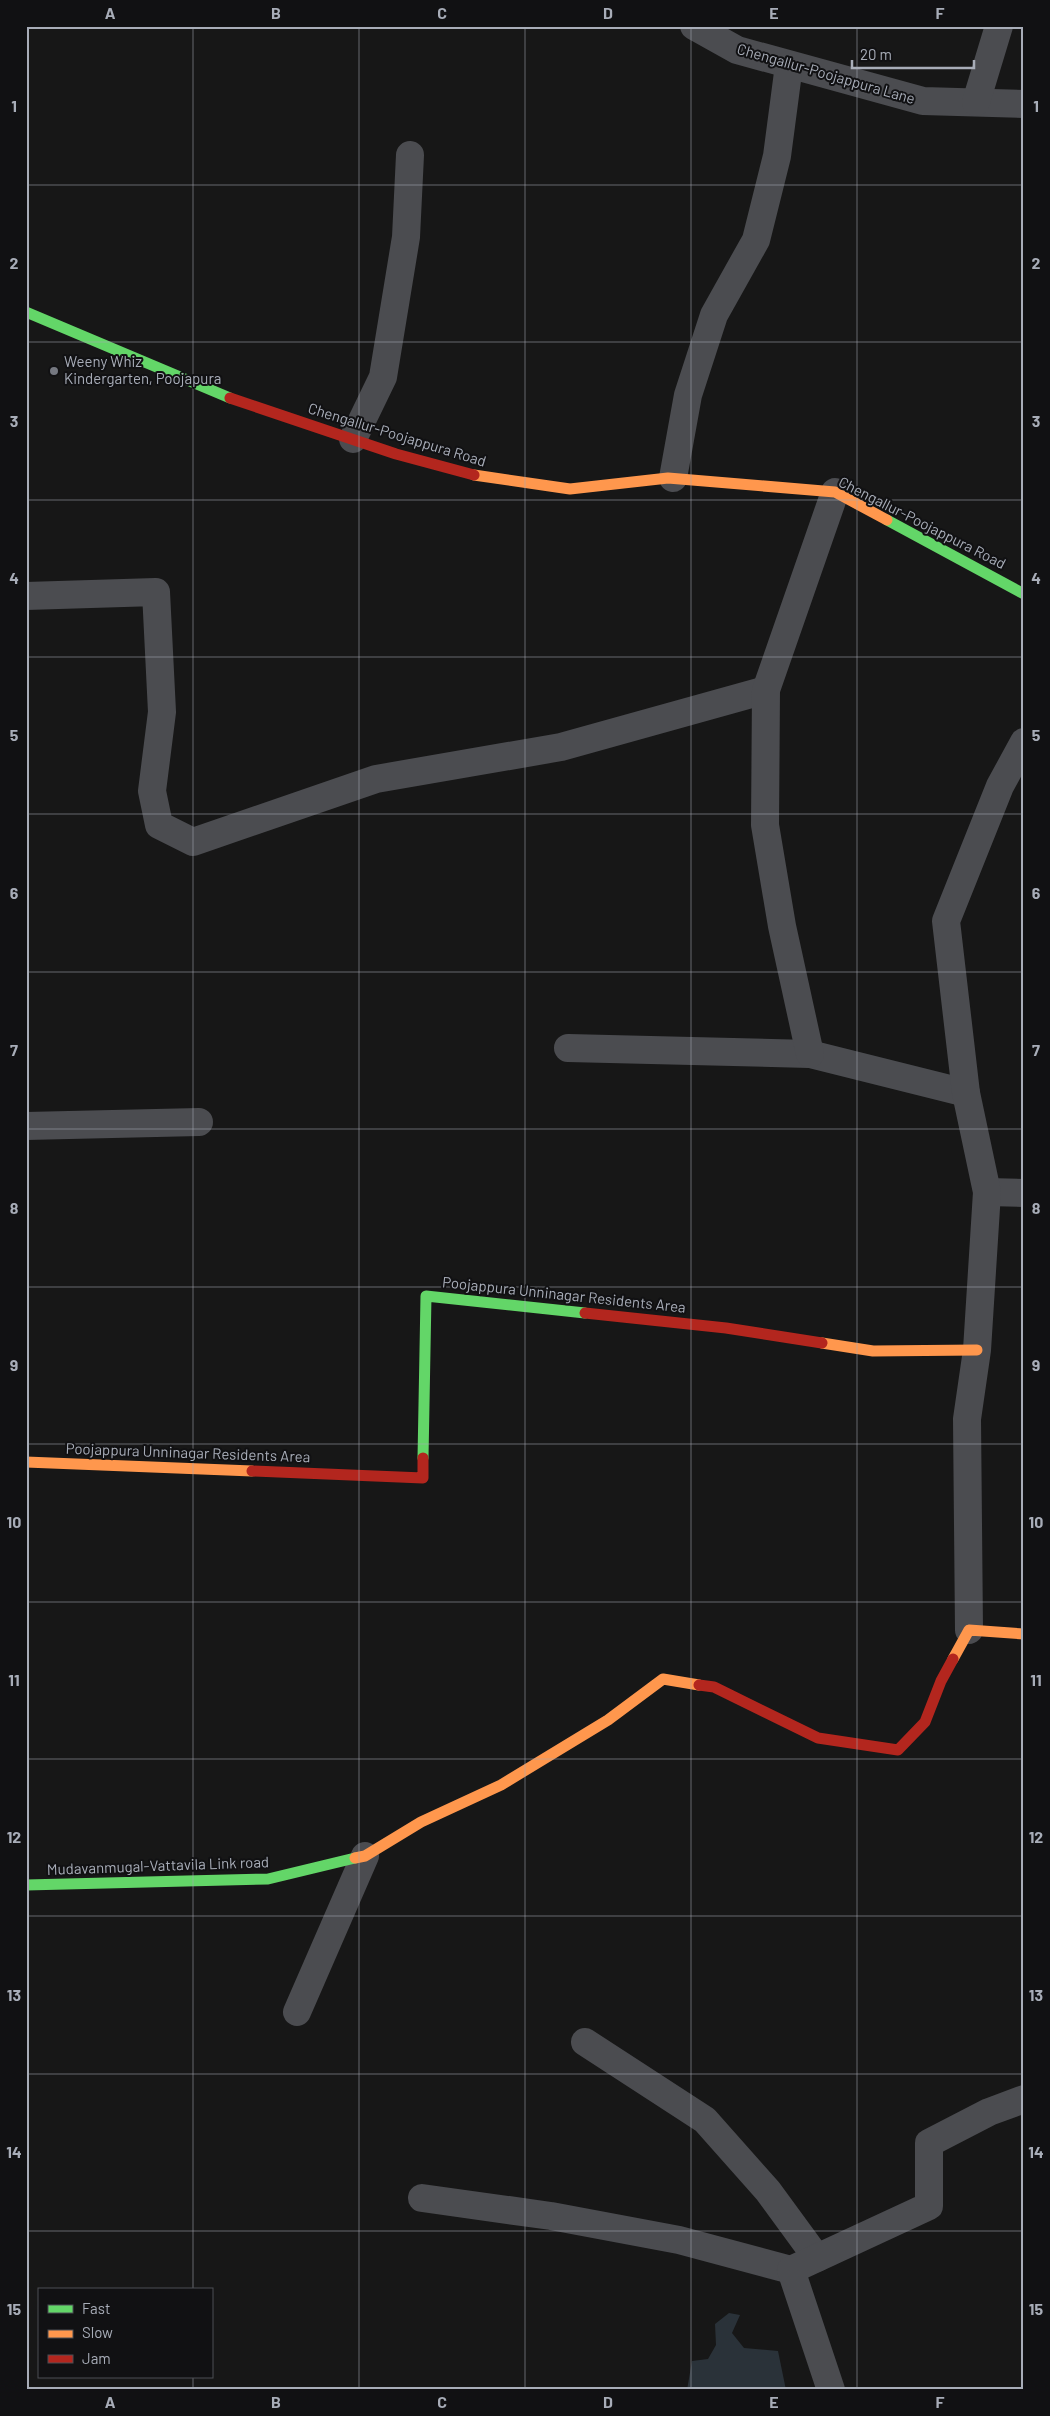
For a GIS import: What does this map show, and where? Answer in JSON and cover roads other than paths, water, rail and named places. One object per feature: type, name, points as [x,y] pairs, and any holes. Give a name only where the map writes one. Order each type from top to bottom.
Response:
[{"type":"street","name":"Chengallur-Poojappura Lane","points":[[694,26],[737,50],[923,101],[1024,104]]},
{"type":"street","points":[[976,102],[999,26]]},
{"type":"street","points":[[673,478],[688,395],[714,316],[756,240],[777,156],[789,65]]},
{"type":"street","points":[[353,439],[384,377],[406,237],[410,155]]},
{"type":"street","name":"Chengallur-Poojappura Road","points":[[26,312],[220,394],[396,454],[486,478],[570,489],[673,478],[835,492],[1024,594]]},
{"type":"street","points":[[810,1054],[782,926],[765,825],[766,690],[835,492]]},
{"type":"street","points":[[26,596],[156,592],[162,712],[152,791],[159,825],[193,842],[376,779],[561,747],[766,690]]},
{"type":"street","points":[[1024,742],[1000,786],[946,921],[966,1093],[987,1192],[977,1350],[967,1419],[969,1630],[1024,1634]]},
{"type":"street","points":[[568,1048],[810,1054],[966,1093]]},
{"type":"street","points":[[26,1126],[199,1122]]},
{"type":"street","points":[[987,1192],[1024,1193]]},
{"type":"street","name":"Poojappura Unninagar Residents Area","points":[[26,1462],[423,1478],[426,1296],[726,1328],[873,1351],[977,1350]]},
{"type":"street","name":"Mudavanmugal-Vattavila Link road","points":[[26,1885],[268,1879],[365,1856],[421,1822],[501,1785],[608,1720],[663,1679],[714,1686],[818,1738],[898,1750],[925,1722],[941,1680],[969,1630]]},
{"type":"street","points":[[297,2012],[365,1856]]},
{"type":"street","points":[[585,2042],[705,2120],[768,2191],[817,2258]]},
{"type":"street","points":[[422,2198],[552,2216],[679,2240],[791,2270],[929,2206],[929,2143],[989,2112],[1024,2100]]},
{"type":"street","points":[[791,2270],[831,2390]]},
{"type":"place","name":"Weeny Whiz Kindergarten, Poojapura","points":[[54,371]]}]
